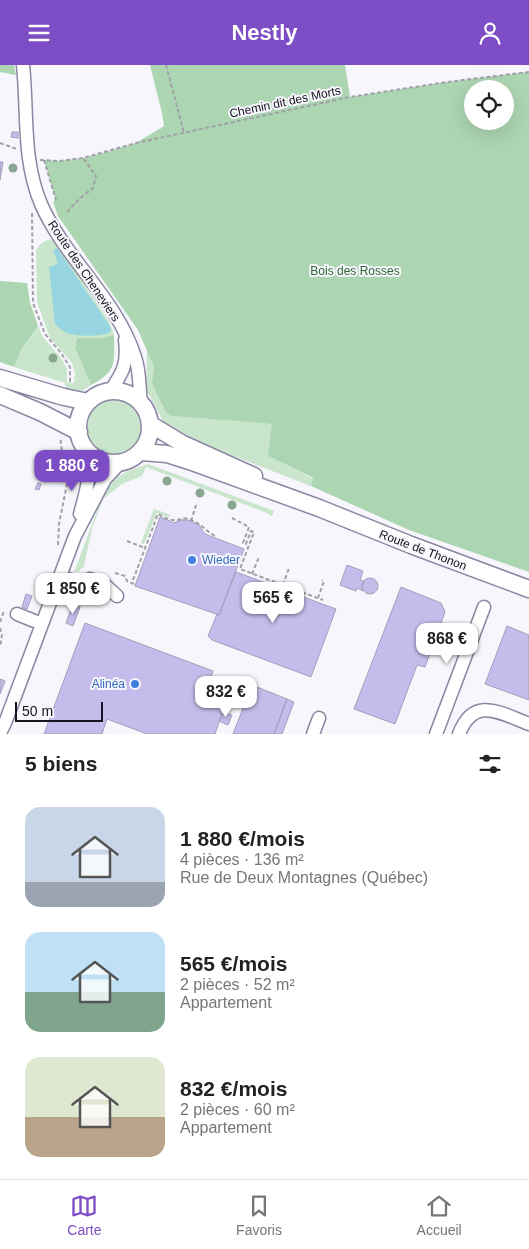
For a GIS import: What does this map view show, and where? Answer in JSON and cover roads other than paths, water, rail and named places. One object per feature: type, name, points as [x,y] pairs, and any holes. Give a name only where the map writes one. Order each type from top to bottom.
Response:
[{"type":"main road","points":[[0,378],[88,402]]},
{"type":"main road","points":[[0,395],[82,439],[99,459],[112,463],[132,459],[141,452],[148,439],[150,424],[146,409],[141,402],[128,393],[110,391],[96,395],[88,402],[80,414],[82,439]]},
{"type":"main road","name":"Route de Thonon","points":[[150,424],[183,443],[319,508]]},
{"type":"main road","name":"Route de Thonon","points":[[141,452],[167,454],[319,508],[529,589]]},
{"type":"street","name":"Route des Cheneviers","points":[[23,65],[27,152],[32,177],[42,207],[54,229],[124,330],[136,358],[141,402]]},
{"type":"street","name":"Route des Cheneviers","points":[[110,391],[122,374],[125,363],[124,330]]},
{"type":"street","points":[[3,730],[75,536],[90,474],[82,439]]},
{"type":"street","points":[[75,536],[105,479],[121,462]]},
{"type":"street","points":[[60,576],[81,584],[90,579],[105,585],[117,597]]},
{"type":"street","points":[[436,734],[484,607]]},
{"type":"street","points":[[17,614],[42,624]]},
{"type":"street","points":[[459,734],[469,716],[482,709],[491,710],[529,723]]},
{"type":"street","points":[[313,734],[319,718]]},
{"type":"water","points":[[57,248],[111,328],[110,332],[95,336],[81,336],[69,334],[55,324],[49,267],[58,264],[53,250]]},
{"type":"place","name":"Wieder","points":[[192,560]]},
{"type":"place","name":"Alinéa","points":[[135,684]]},
{"type":"park label","name":"Bois des Rosses","points":[[355,271]]}]
